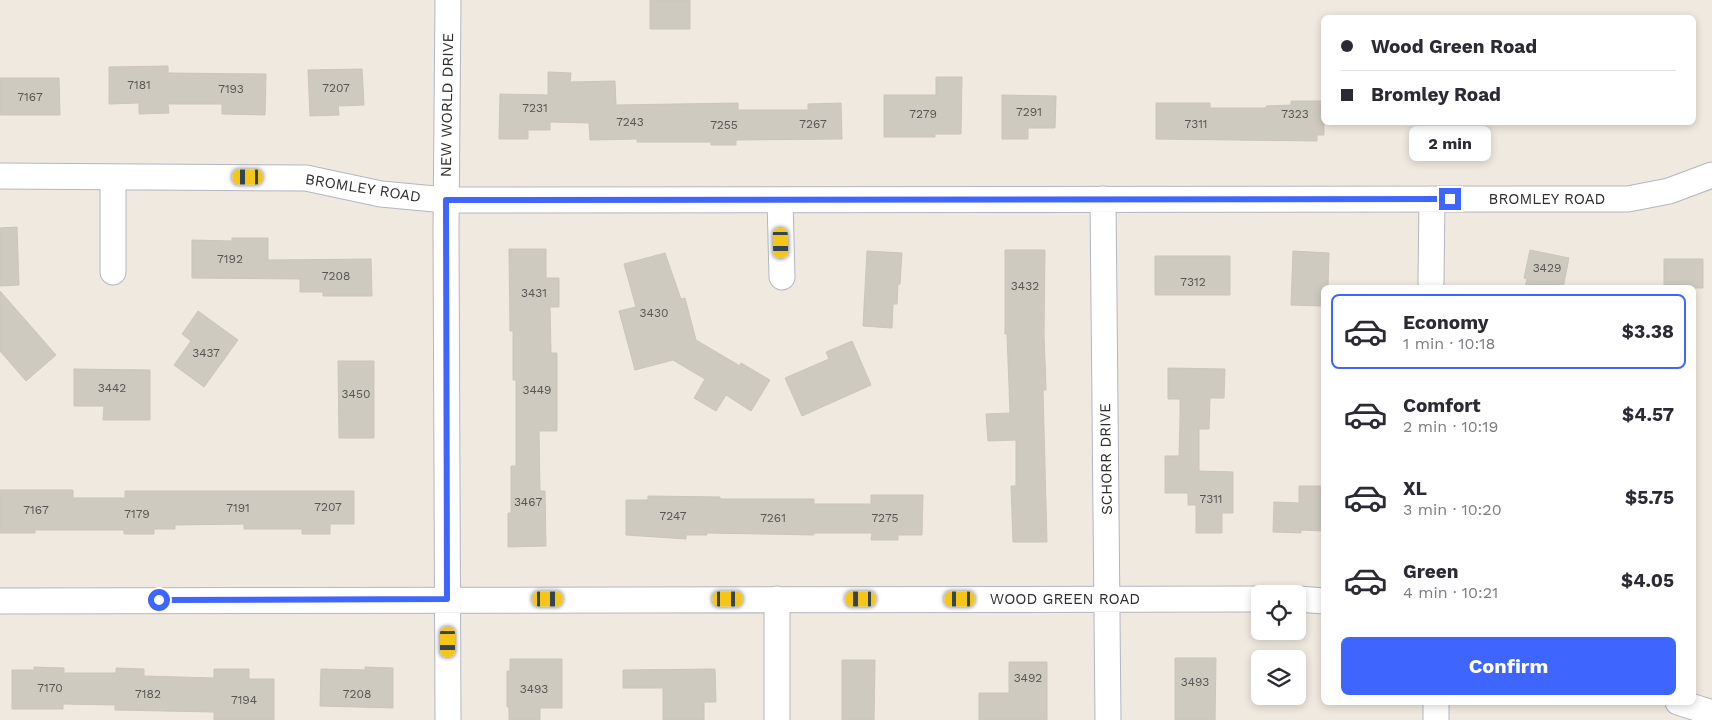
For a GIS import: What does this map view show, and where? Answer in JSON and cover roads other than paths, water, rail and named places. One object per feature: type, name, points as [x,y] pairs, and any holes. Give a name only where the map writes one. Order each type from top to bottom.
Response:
[{"type":"street","name":"NEW WORLD DRIVE","points":[[448,0],[446,200],[448,720]]},
{"type":"street","name":"BROMLEY ROAD","points":[[0,176],[306,178],[381,194],[446,200],[780,200],[1628,199],[1669,191],[1712,175]]},
{"type":"street","points":[[113,177],[114,272]]},
{"type":"street","name":"SCHORR DRIVE","points":[[1103,199],[1108,720]]},
{"type":"street","points":[[1431,282],[1432,199]]},
{"type":"street","points":[[780,200],[782,277]]},
{"type":"street","points":[[777,599],[778,720]]},
{"type":"street","name":"WOOD GREEN ROAD","points":[[0,601],[1251,599]]},
{"type":"street","points":[[1306,600],[1321,601]]},
{"type":"street","points":[[1436,705],[1436,720]]},
{"type":"street","points":[[1687,705],[1712,713]]}]
